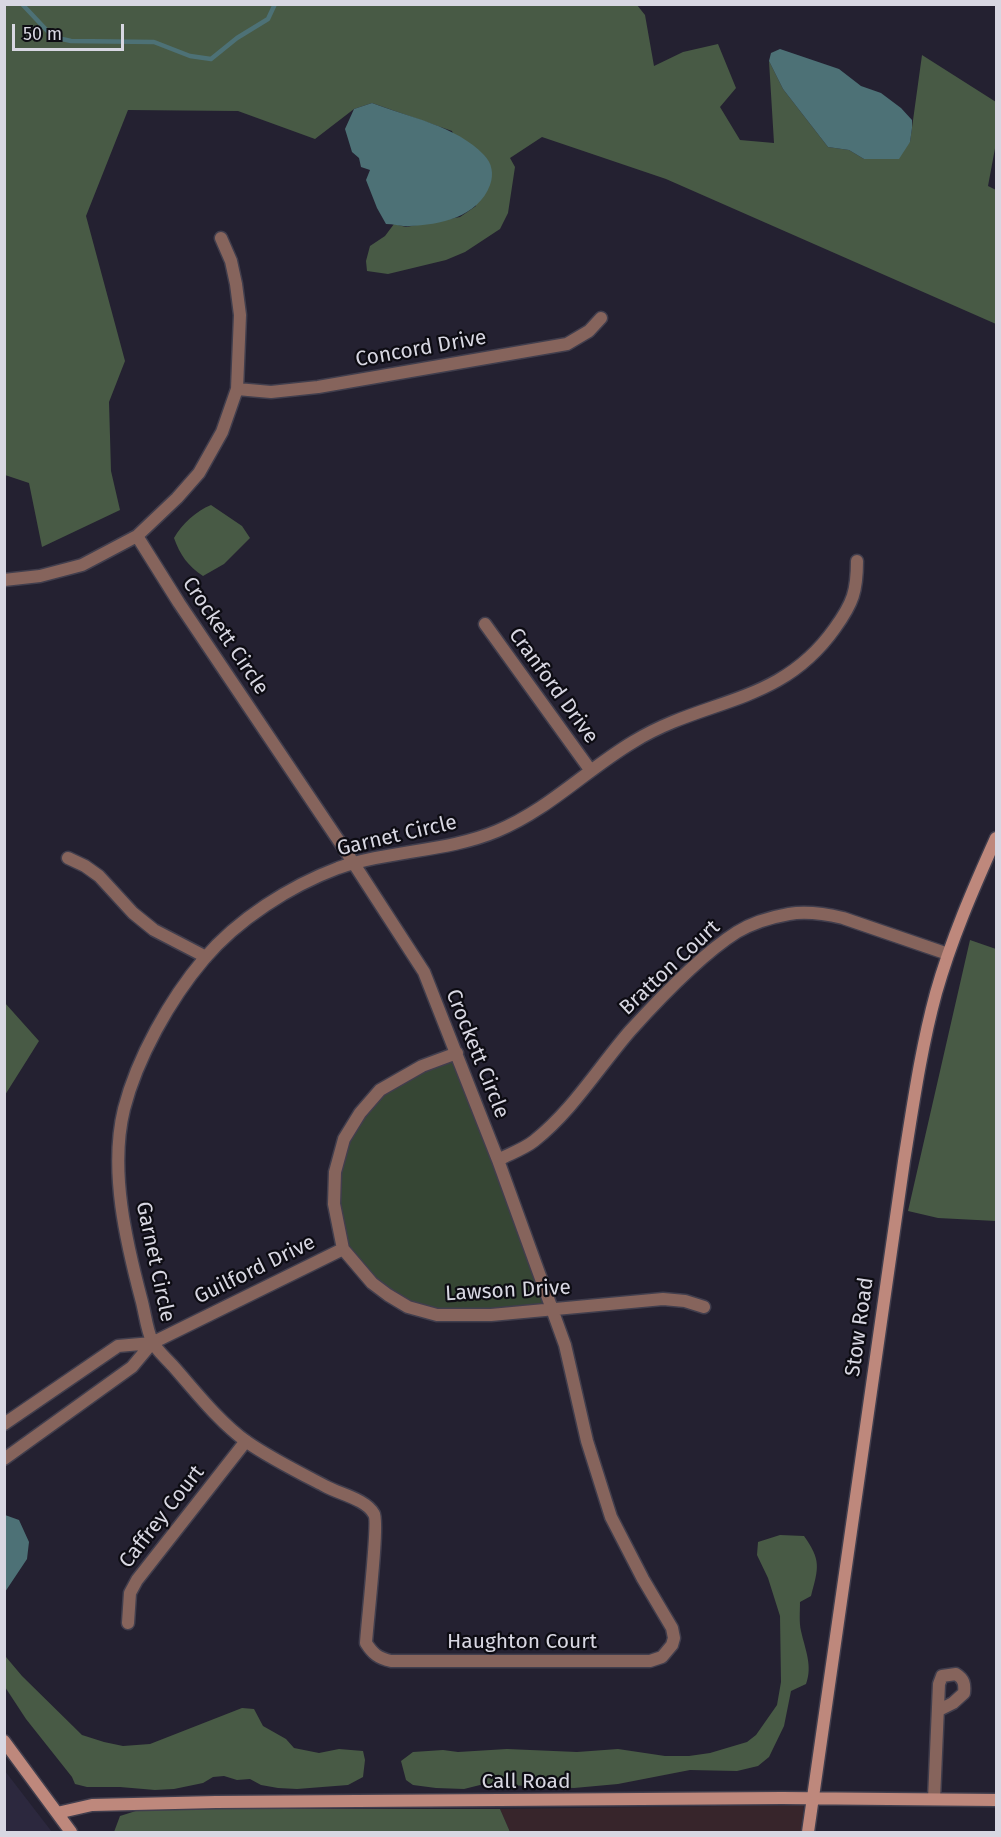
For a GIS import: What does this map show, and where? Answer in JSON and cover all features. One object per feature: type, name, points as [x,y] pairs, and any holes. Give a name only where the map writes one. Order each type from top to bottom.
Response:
[{"type":"street","points":[[4,580],[40,576],[82,565],[137,536],[177,498],[199,473],[222,432],[237,388],[240,361],[240,315],[233,273],[221,238]]},
{"type":"street","name":"Concord Drive","points":[[237,388],[271,392],[318,387],[567,344],[589,331],[602,318]]},
{"type":"street","name":"Crockett Circle","points":[[137,536],[424,972],[498,1160],[565,1346],[587,1441],[611,1517],[643,1579],[672,1628],[674,1638]]},
{"type":"street","name":"Garnet Circle","points":[[366,1643],[377,1525],[375,1515],[361,1503],[326,1487],[246,1442],[215,1413],[153,1343],[134,1274],[123,1217],[119,1169],[124,1108],[140,1065],[159,1026],[206,957],[243,922],[291,890],[338,868],[392,855],[436,848],[494,833],[536,812],[634,741],[674,721],[753,694],[774,684],[801,666],[822,646],[850,607],[855,593],[857,561]]},
{"type":"street","name":"Cranford Drive","points":[[484,624],[591,771]]},
{"type":"street","name":"Stow Road","points":[[808,1833],[904,1161],[928,1028],[948,954],[965,908],[996,838]]},
{"type":"street","points":[[68,858],[99,876],[133,913],[154,930],[206,957]]},
{"type":"street","name":"Bratton Court","points":[[498,1160],[531,1143],[569,1109],[630,1031],[720,945],[749,926],[791,913],[826,914],[948,954]]},
{"type":"street","name":"Lawson Drive","points":[[457,1053],[422,1066],[380,1090],[360,1113],[344,1139],[335,1172],[334,1204],[343,1249],[372,1283],[408,1307],[437,1315],[464,1316],[551,1310],[663,1299],[685,1301],[704,1307]]},
{"type":"street","name":"Guilford Drive","points":[[4,1424],[118,1346],[153,1343],[343,1249]]},
{"type":"street","name":"Guilford Drive","points":[[4,1459],[132,1367],[153,1343]]},
{"type":"street","name":"Caffrey Court","points":[[128,1623],[130,1593],[137,1580],[246,1442]]},
{"type":"street","name":"Haughton Court","points":[[366,1643],[372,1653],[380,1659],[391,1661],[650,1660],[662,1657],[668,1652],[674,1638]]},
{"type":"street","points":[[934,1799],[939,1683],[942,1676],[956,1674],[963,1678],[964,1693],[953,1703],[939,1710]]},
{"type":"street","points":[[4,1741],[71,1833]]},
{"type":"street","name":"Call Road","points":[[57,1813],[92,1805],[216,1802],[996,1800]]},
{"type":"shaded area","points":[[5,5],[637,5],[645,15],[654,66],[683,52],[718,44],[736,88],[720,107],[740,140],[774,143],[769,61],[783,89],[828,147],[849,150],[864,159],[875,158],[910,142],[922,55],[996,102],[996,143],[988,186],[996,190],[996,324],[666,179],[542,137],[510,158],[515,167],[508,213],[500,229],[465,252],[446,260],[388,274],[367,271],[366,261],[370,246],[385,236],[394,224],[406,227],[460,217],[476,206],[452,131],[372,103],[354,109],[315,139],[238,111],[128,110],[86,216],[125,361],[109,402],[111,471],[120,510],[42,547],[29,483],[5,475]]},
{"type":"shaded area","points":[[780,49],[839,69],[861,86],[881,93],[901,108],[912,120],[912,128],[910,142],[899,159],[864,159],[849,150],[828,147],[783,89],[769,61],[771,53]]},
{"type":"shaded area","points":[[372,103],[446,129],[473,145],[484,155],[492,169],[492,177],[490,185],[477,205],[457,217],[433,224],[406,226],[386,224],[366,180],[370,170],[361,167],[359,158],[352,152],[345,129],[354,109]]},
{"type":"shaded area","points":[[211,505],[242,526],[250,538],[224,564],[203,576],[185,560],[174,538],[190,518]]},
{"type":"shaded area","points":[[970,940],[996,949],[996,1221],[938,1218],[908,1211]]},
{"type":"shaded area","points":[[5,1003],[39,1041],[5,1095]]},
{"type":"shaded area","points":[[457,1053],[551,1309],[437,1315],[388,1295],[343,1249],[334,1204],[342,1143],[380,1090]]},
{"type":"shaded area","points":[[5,1515],[19,1520],[29,1542],[27,1559],[5,1592]]},
{"type":"shaded area","points":[[780,1535],[804,1536],[816,1558],[817,1571],[811,1596],[800,1602],[800,1628],[809,1671],[806,1684],[791,1691],[784,1726],[769,1757],[758,1766],[737,1771],[690,1770],[618,1784],[574,1788],[484,1784],[464,1789],[436,1788],[413,1785],[406,1780],[401,1761],[413,1752],[507,1749],[577,1752],[618,1749],[665,1756],[689,1756],[710,1753],[747,1742],[756,1735],[777,1705],[781,1682],[780,1616],[768,1578],[757,1555],[758,1542]]},
{"type":"shaded area","points":[[6,1657],[82,1735],[123,1746],[150,1744],[242,1708],[254,1709],[263,1726],[286,1739],[294,1748],[319,1753],[339,1749],[363,1751],[365,1760],[363,1777],[348,1785],[297,1789],[261,1785],[250,1779],[237,1780],[224,1776],[213,1777],[203,1783],[174,1789],[87,1787],[75,1784],[5,1687]]},
{"type":"shaded area","points":[[5,1771],[52,1832],[5,1832]]},
{"type":"shaded area","points":[[804,1805],[801,1832],[510,1832],[500,1809]]},
{"type":"shaded area","points":[[142,1809],[500,1809],[510,1832],[114,1832],[120,1816]]},
{"type":"waterway","points":[[22,4],[53,37],[71,41],[154,42],[190,56],[211,59],[237,38],[268,19],[275,4]]}]
